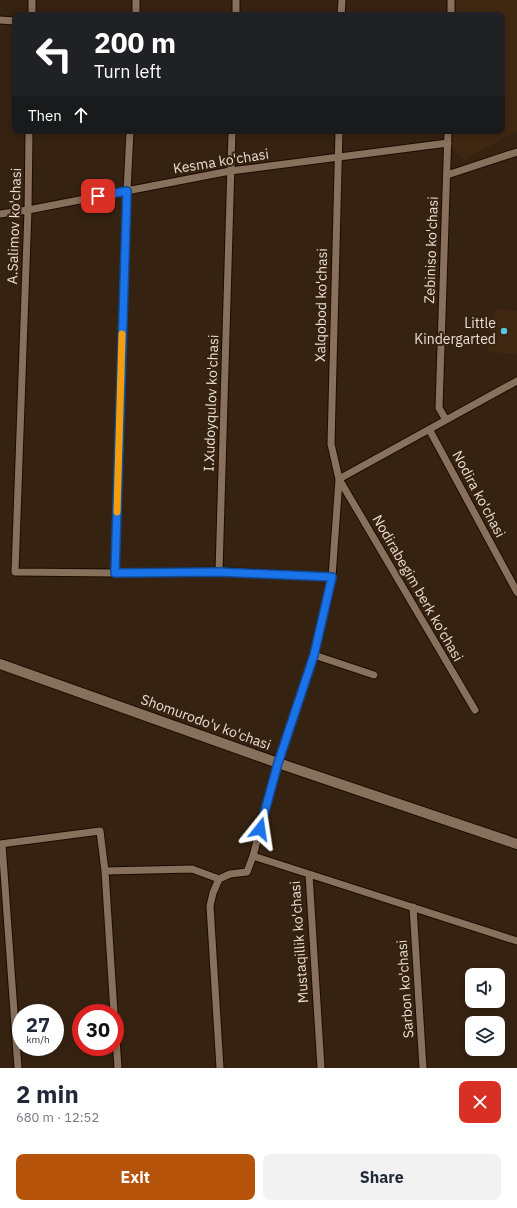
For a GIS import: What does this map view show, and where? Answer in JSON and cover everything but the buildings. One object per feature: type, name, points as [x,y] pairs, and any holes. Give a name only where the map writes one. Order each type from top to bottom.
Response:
[{"type":"street","points":[[32,0],[32,12]]},
{"type":"street","points":[[136,0],[136,12]]},
{"type":"street","points":[[236,0],[236,12]]},
{"type":"street","points":[[341,12],[342,0]]},
{"type":"street","points":[[450,12],[451,0]]},
{"type":"street","points":[[0,20],[12,21]]},
{"type":"street","name":"A.Salimov ko'chasi","points":[[29,134],[28,210],[15,572],[115,573]]},
{"type":"street","points":[[130,134],[115,573],[219,572],[332,577]]},
{"type":"street","name":"I.Xudoyqulov ko'chasi","points":[[219,572],[232,134]]},
{"type":"street","name":"Xalqobod ko'chasi","points":[[338,134],[331,444],[339,479]]},
{"type":"street","name":"Zebiniso ko'chasi","points":[[446,420],[439,408],[448,134]]},
{"type":"street","name":"Kesma ko'chasi","points":[[0,214],[28,210],[230,171],[448,143]]},
{"type":"street","points":[[447,175],[517,152]]},
{"type":"street","points":[[220,1068],[210,906],[213,893],[219,879],[230,874],[247,872],[253,856],[278,763],[314,655],[332,577],[339,479],[517,381]]},
{"type":"street","name":"Nodira ko'chasi","points":[[429,429],[517,592]]},
{"type":"street","name":"Nodirabegim berk ko'chasi","points":[[339,479],[474,710]]},
{"type":"street","points":[[314,655],[374,675]]},
{"type":"street","name":"Shomurodo'v ko'chasi","points":[[0,664],[278,763],[517,844]]},
{"type":"street","points":[[18,1068],[1,844],[100,831],[105,871],[113,1004]]},
{"type":"street","name":"Mustaqillik ko'chasi","points":[[253,856],[309,874],[321,1068]]},
{"type":"street","points":[[105,871],[192,869],[219,879]]},
{"type":"street","points":[[309,874],[517,941]]},
{"type":"street","name":"Sarbon ko'chasi","points":[[413,907],[423,1068]]},
{"type":"street","points":[[117,1056],[118,1068]]},
{"type":"shaded area","points":[[456,0],[517,0],[517,131],[464,160],[452,147],[453,134],[505,134],[505,12],[456,12]]},
{"type":"shaded area","name":"Little Kindergarted","points":[[495,309],[517,311],[517,354],[488,352]]},
{"type":"slow traffic","points":[[117,512],[122,334]]},
{"type":"place","name":"Little Kindergarted","points":[[504,331]]},
{"type":"route","points":[[98,196],[127,191],[115,573],[219,572],[332,577],[314,655],[278,763],[260,829]]}]
